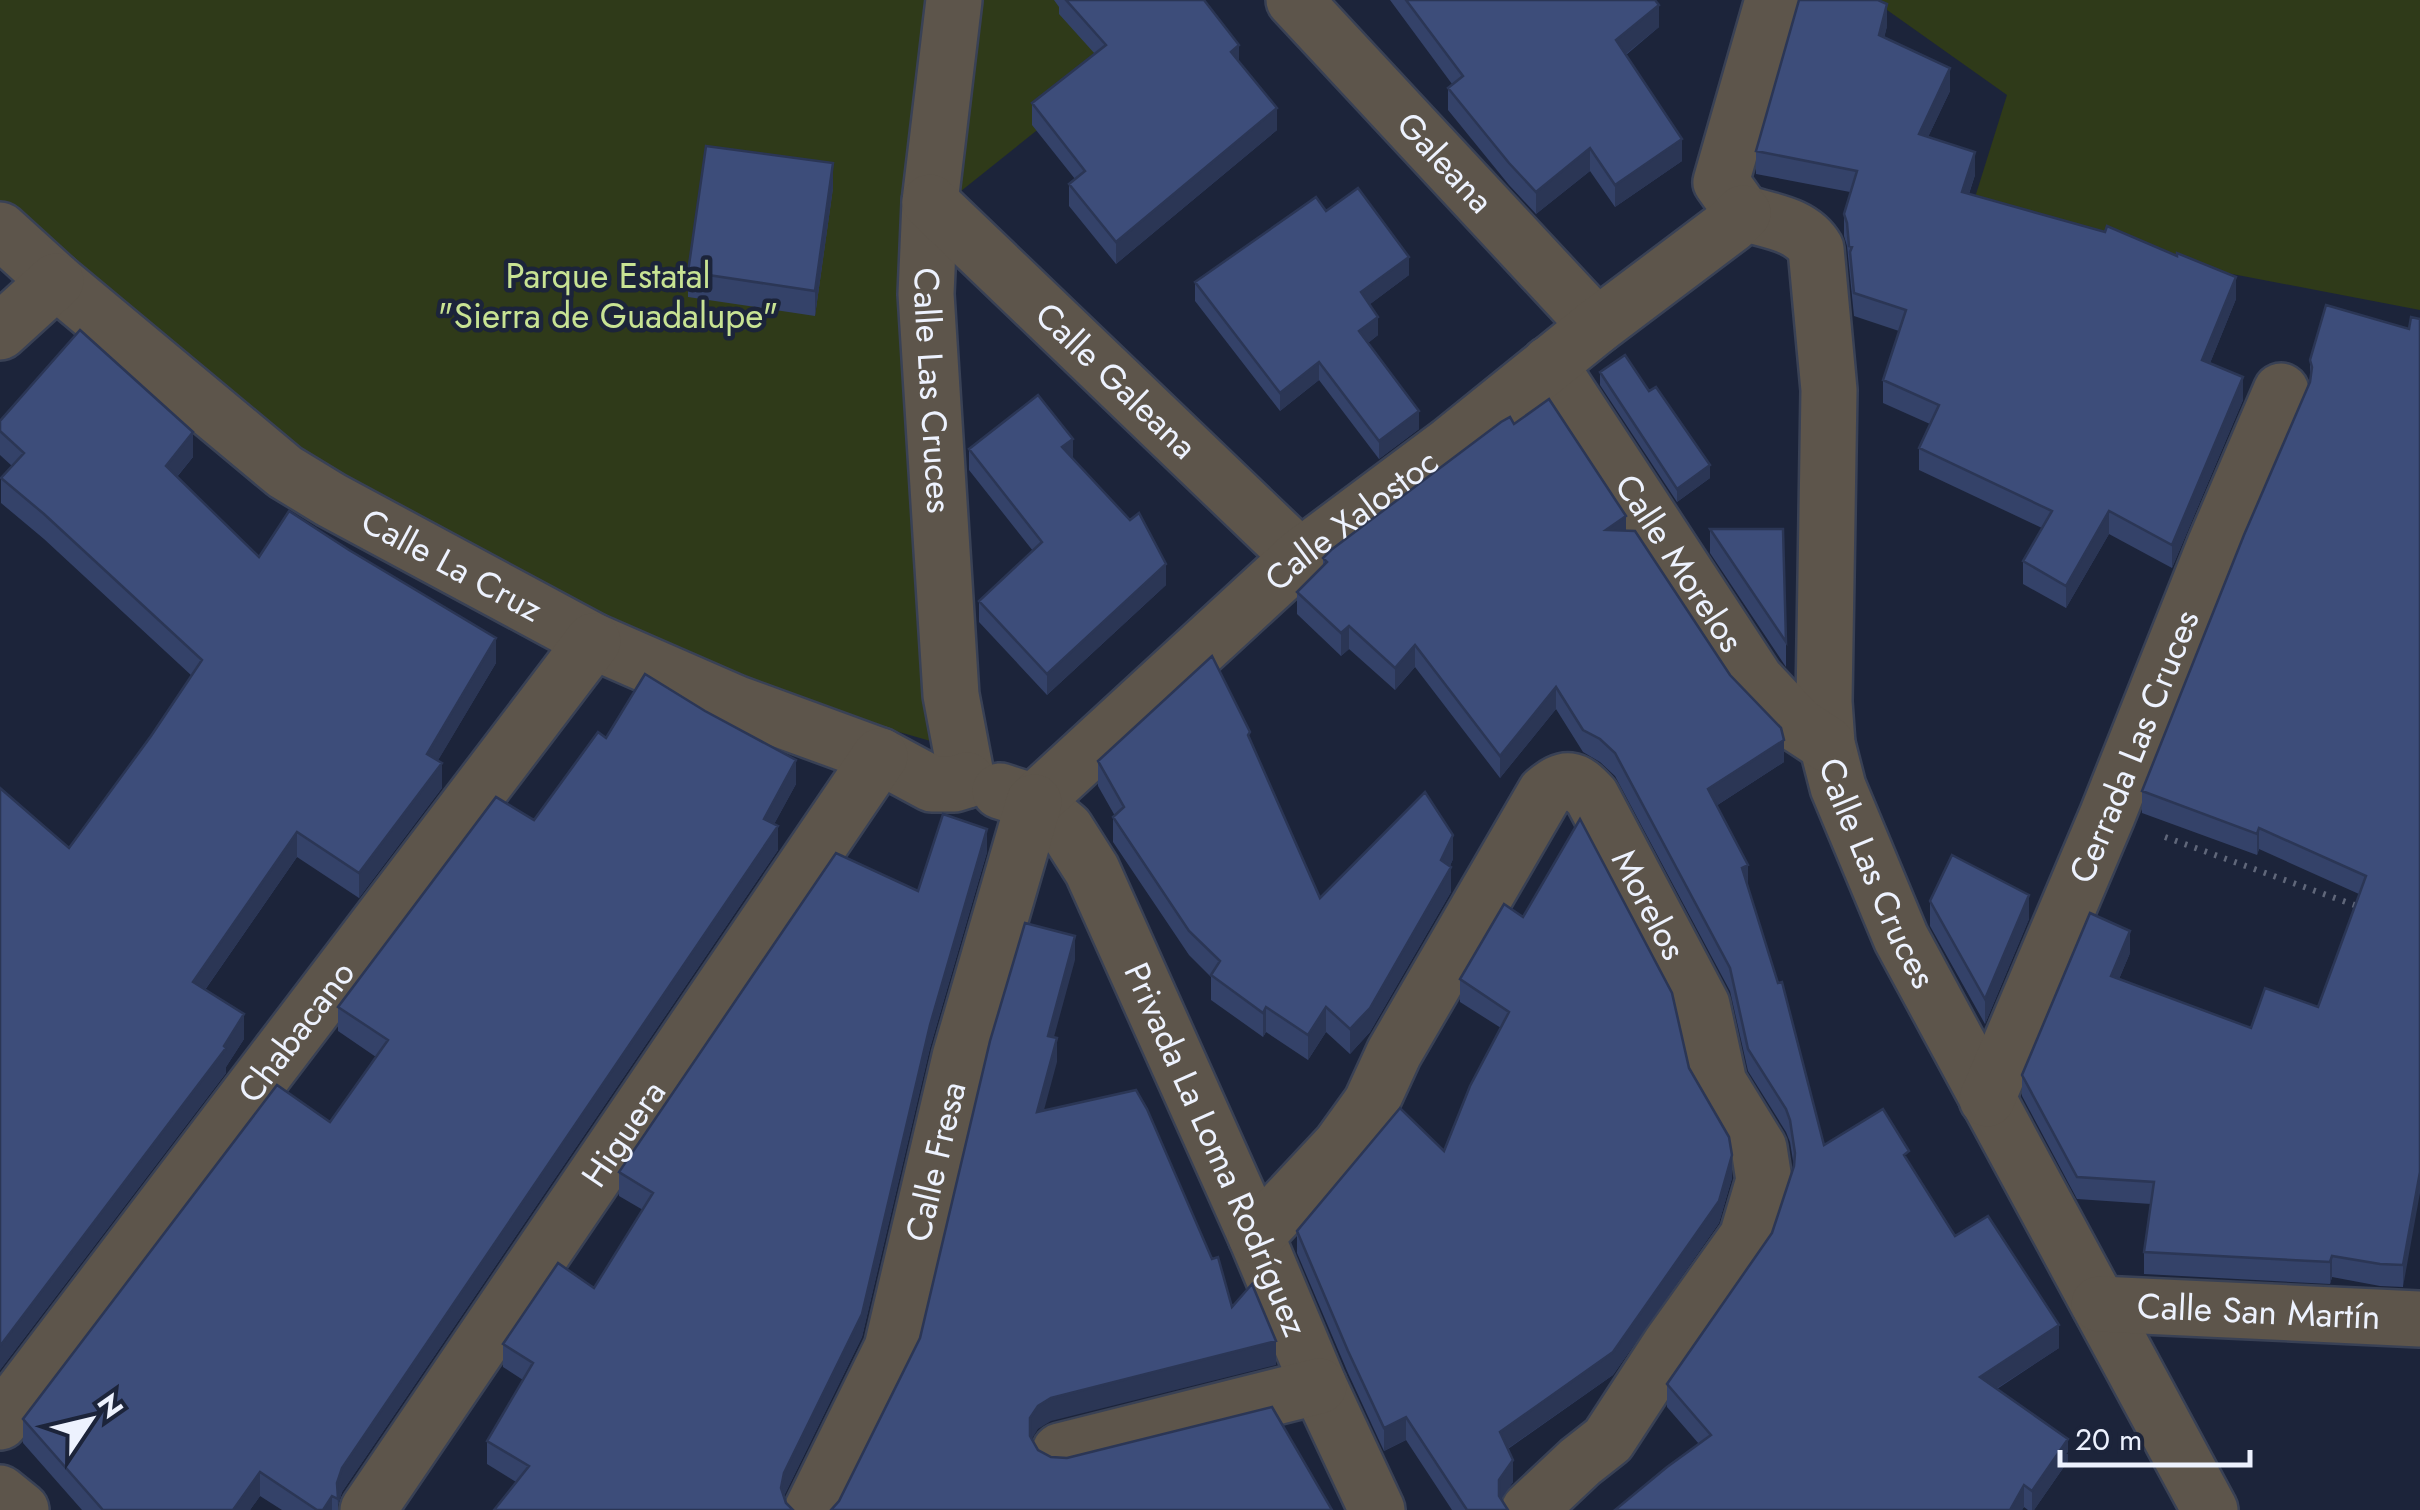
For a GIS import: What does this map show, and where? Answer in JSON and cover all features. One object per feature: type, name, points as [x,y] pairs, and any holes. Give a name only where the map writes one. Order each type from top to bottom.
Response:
[{"type":"street","name":"Calle Las Cruces","points":[[954,0],[930,202],[926,294],[952,694],[967,780]]},
{"type":"street","name":"Galeana","points":[[1294,0],[1596,326]]},
{"type":"street","points":[[1743,213],[1721,182],[1773,0]]},
{"type":"street","name":"Calle Galeana","points":[[930,202],[1300,557]]},
{"type":"street","name":"Calle Las Cruces","points":[[1743,213],[1802,231],[1816,248],[1828,390],[1824,702],[1827,744],[1838,787],[1901,938],[2210,1510]]},
{"type":"street","name":"Calle Xalostoc","points":[[1034,802],[1300,557],[1451,444],[1743,213]]},
{"type":"street","name":"Calle La Cruz","points":[[0,230],[285,472],[331,500],[592,641],[736,703],[880,756],[932,784],[967,780]]},
{"type":"street","points":[[0,332],[56,281]]},
{"type":"street","name":"Calle Morelos","points":[[1549,364],[1756,680],[1798,724],[1827,744]]},
{"type":"street","name":"Cerrada Las Cruces","points":[[1987,1099],[2281,391]]},
{"type":"street","name":"Chabacano","points":[[0,1422],[592,641]]},
{"type":"street","name":"Higuera","points":[[368,1510],[880,756]]},
{"type":"street","points":[[967,780],[1034,802]]},
{"type":"street","name":"Morelos","points":[[1256,1236],[1340,1146],[1371,1103],[1394,1053],[1544,793],[1567,780],[1580,783],[1592,797],[1702,1006],[1718,1084],[1759,1148],[1764,1180],[1747,1238],[1608,1440],[1530,1510]]},
{"type":"street","name":"Privada La Loma Rodríguez","points":[[1034,802],[1066,828],[1092,870],[1378,1510]]},
{"type":"street","name":"Calle Fresa","points":[[812,1510],[892,1348],[960,1057],[1034,802]]},
{"type":"street","name":"Calle San Martín","points":[[2099,1304],[2420,1319]]},
{"type":"street","points":[[1060,1451],[1320,1386]]},
{"type":"street","points":[[0,1493],[21,1510]]},
{"type":"path","points":[[2107,816],[2365,908]]},
{"type":"green space","name":"Parque Estatal \"Sierra de Guadalupe\"","points":[[0,0],[1200,0],[901,239],[941,744],[707,677],[327,485],[0,215]]},
{"type":"green space","points":[[1873,0],[2420,0],[2420,310],[1967,223],[2007,95]]},
{"type":"building","points":[[1066,0],[1204,0],[1239,45],[1231,52],[1277,108],[1116,242],[1069,184],[1085,171],[1032,103],[1106,45]]},
{"type":"building","points":[[1406,0],[1655,0],[1659,5],[1616,40],[1682,139],[1615,185],[1590,148],[1536,192],[1448,88],[1463,76]]},
{"type":"building","points":[[1799,0],[1878,0],[1887,4],[1879,35],[1950,68],[1919,134],[1975,152],[1962,192],[2105,232],[2107,226],[2236,277],[2202,360],[2243,377],[2172,545],[2109,511],[2066,586],[2023,561],[2052,511],[1919,448],[1939,405],[1883,380],[1906,310],[1854,293],[1852,247],[1844,214],[1857,171],[1756,151]]},
{"type":"building","points":[[706,146],[833,163],[815,291],[688,272]]},
{"type":"building","points":[[1358,188],[1409,257],[1361,292],[1378,317],[1359,331],[1419,411],[1379,441],[1319,362],[1280,393],[1195,282],[1316,197],[1326,211]]},
{"type":"building","points":[[2326,305],[2409,329],[2411,317],[2420,319],[2420,1172],[2403,1265],[2332,1256],[2330,1262],[2144,1252],[2154,1182],[2077,1177],[2022,1075],[2090,913],[2130,931],[2111,976],[2251,1028],[2265,988],[2318,1007],[2366,876],[2259,828],[2257,834],[2142,791],[2310,382],[2310,360]]},
{"type":"building","points":[[80,330],[193,432],[166,466],[259,557],[289,511],[496,638],[427,754],[442,763],[359,873],[297,832],[193,982],[244,1014],[226,1048],[0,1346],[0,788],[69,848],[202,660],[1,478],[24,453],[0,431],[0,421]]},
{"type":"building","points":[[1625,355],[1649,391],[1656,387],[1710,465],[1677,489],[1600,372]]},
{"type":"building","points":[[1038,395],[1073,439],[1062,447],[1130,520],[1139,513],[1166,564],[1047,674],[979,601],[1042,542],[969,449]]},
{"type":"building","points":[[1549,399],[1626,516],[1606,530],[1635,531],[1730,675],[1781,728],[1784,740],[1708,789],[1748,865],[1742,868],[1778,983],[1782,982],[1824,1145],[1883,1109],[1909,1151],[1904,1155],[1955,1236],[1988,1216],[2059,1325],[1980,1377],[2068,1439],[2032,1491],[2024,1485],[2010,1510],[1615,1510],[1711,1435],[1667,1384],[1772,1233],[1794,1166],[1790,1120],[1748,1049],[1730,968],[1615,753],[1583,730],[1556,687],[1500,756],[1415,645],[1395,668],[1349,626],[1341,633],[1297,592],[1327,562],[1323,558],[1331,550],[1501,422],[1510,417],[1514,424]]},
{"type":"building","points":[[1710,529],[1783,529],[1786,642]]},
{"type":"building","points":[[1212,656],[1250,732],[1248,735],[1320,898],[1425,792],[1453,835],[1441,860],[1451,867],[1370,1008],[1350,1029],[1326,1007],[1308,1035],[1266,1007],[1263,1013],[1211,975],[1220,961],[1189,931],[1113,817],[1124,807],[1098,761]]},
{"type":"building","points":[[645,674],[796,760],[764,819],[778,826],[342,1468],[337,1483],[338,1499],[332,1496],[323,1510],[317,1510],[260,1472],[233,1510],[103,1510],[23,1419],[277,1085],[330,1122],[388,1040],[338,1007],[496,797],[534,820],[598,732],[606,738]]},
{"type":"building","points":[[943,814],[987,829],[930,1025],[862,1314],[784,1473],[781,1488],[793,1510],[494,1510],[529,1466],[487,1441],[533,1363],[503,1344],[558,1263],[594,1288],[653,1193],[619,1172],[836,853],[918,891]]},
{"type":"building","points":[[1580,819],[1672,993],[1689,1068],[1729,1137],[1732,1155],[1719,1201],[1613,1352],[1500,1432],[1513,1460],[1499,1480],[1499,1496],[1508,1510],[1467,1510],[1406,1417],[1384,1428],[1297,1231],[1400,1108],[1444,1151],[1470,1086],[1509,1012],[1460,979],[1504,904],[1523,917]]},
{"type":"building","points":[[1952,855],[2029,895],[1985,999],[1930,901]]},
{"type":"building","points":[[1025,923],[1075,936],[1048,1036],[1057,1038],[1037,1112],[1136,1090],[1212,1259],[1218,1257],[1232,1307],[1252,1284],[1276,1341],[1051,1398],[1038,1406],[1030,1418],[1030,1436],[1038,1450],[1051,1457],[1067,1458],[1272,1407],[1332,1510],[831,1510],[920,1338],[990,1041]]}]
